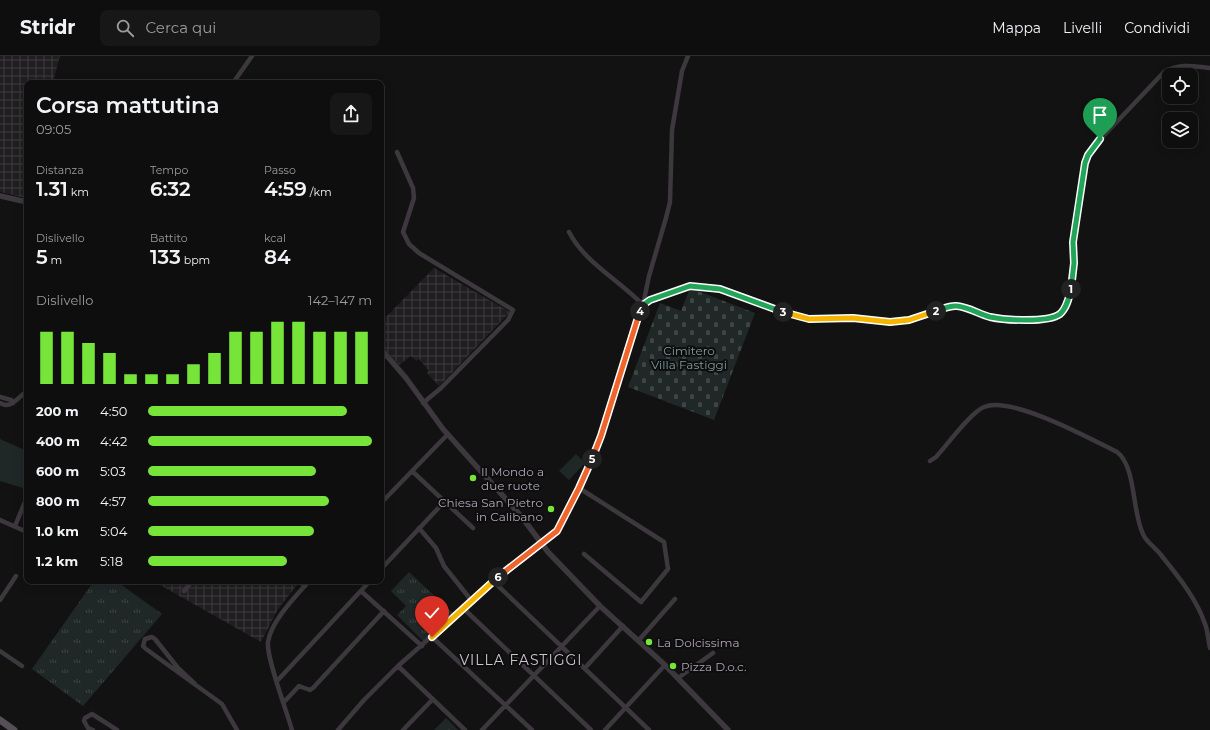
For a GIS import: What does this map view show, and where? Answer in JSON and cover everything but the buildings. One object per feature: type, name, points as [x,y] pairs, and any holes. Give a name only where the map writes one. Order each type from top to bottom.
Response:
[{"type":"main road","points":[[0,720],[14,730]]},
{"type":"street","points":[[235,80],[252,56]]},
{"type":"street","points":[[338,730],[364,700],[398,666],[493,581],[557,531],[579,488],[601,436],[643,305],[670,202],[672,130],[682,71],[688,56]]},
{"type":"street","points":[[643,305],[650,300],[690,286],[720,289],[780,312],[809,319],[853,318],[899,322],[954,306],[989,317],[1002,319],[1047,319],[1055,317],[1066,306],[1071,291],[1074,263],[1073,242],[1085,163],[1090,151],[1164,72],[1174,66],[1184,64],[1210,68]]},
{"type":"street","points":[[396,152],[413,188],[414,198],[403,232],[409,244],[419,253],[513,310],[508,320],[441,388],[423,403]]},
{"type":"street","points":[[0,196],[24,201]]},
{"type":"street","points":[[569,232],[575,244],[584,254],[643,305]]},
{"type":"street","points":[[384,353],[448,434],[521,516],[548,552],[600,606],[665,665],[728,730]]},
{"type":"street","points":[[0,403],[8,406],[24,394]]},
{"type":"street","points":[[0,397],[11,400],[13,403]]},
{"type":"street","points":[[930,461],[936,457],[975,413],[984,407],[994,404],[1013,406],[1078,433],[1117,452],[1127,466],[1138,522],[1143,536],[1161,554],[1190,596],[1205,624],[1210,648]]},
{"type":"street","points":[[384,500],[448,434]]},
{"type":"street","points":[[412,471],[473,528]]},
{"type":"street","points":[[579,488],[664,542],[668,569],[642,602],[584,554]]},
{"type":"street","points":[[384,566],[444,501]]},
{"type":"street","points":[[15,526],[24,504]]},
{"type":"street","points":[[0,520],[24,530]]},
{"type":"street","points":[[419,528],[436,548],[444,566],[471,600]]},
{"type":"street","points":[[0,600],[16,576]]},
{"type":"street","points":[[493,581],[649,730]]},
{"type":"street","points":[[184,591],[190,584]]},
{"type":"street","points":[[292,730],[270,657],[268,643],[269,637],[284,611],[305,586],[303,584]]},
{"type":"street","points":[[277,681],[367,584]]},
{"type":"street","points":[[361,591],[422,646]]},
{"type":"street","points":[[639,640],[675,598]]},
{"type":"street","points":[[482,730],[600,606]]},
{"type":"street","points":[[463,608],[591,730]]},
{"type":"street","points":[[284,702],[299,686],[310,690],[313,688],[384,612]]},
{"type":"street","points":[[585,668],[623,626]]},
{"type":"street","points":[[195,684],[178,668],[155,639],[152,637],[145,639],[143,646],[146,649],[222,704],[237,730]]},
{"type":"street","points":[[432,637],[532,730]]},
{"type":"street","points":[[0,651],[22,666]]},
{"type":"street","points":[[678,678],[713,653]]},
{"type":"street","points":[[605,730],[665,665]]},
{"type":"street","points":[[398,666],[465,730]]},
{"type":"street","points":[[403,730],[433,699]]},
{"type":"street","points":[[93,730],[88,728],[84,721],[85,718],[92,714],[117,730]]},
{"type":"shaded area","points":[[0,56],[60,56],[54,78],[56,80],[24,80],[24,197],[0,192]]},
{"type":"shaded area","points":[[434,268],[510,312],[439,386],[427,373],[429,371],[419,359],[416,361],[411,356],[399,365],[384,348],[384,319]]},
{"type":"shaded area","points":[[158,584],[296,584],[297,585],[278,609],[261,642]]},
{"type":"green space","name":"Cimitero Villa Fastiggi","points":[[690,288],[755,313],[714,420],[628,387],[660,303],[681,311]]},
{"type":"green space","points":[[0,439],[24,450],[24,486],[23,488],[0,481]]},
{"type":"green space","points":[[576,454],[585,463],[569,480],[559,471]]},
{"type":"green space","points":[[409,572],[453,613],[424,642],[397,615],[406,606],[391,591]]},
{"type":"green space","points":[[92,584],[120,584],[162,614],[83,706],[32,669]]},
{"type":"green space","points":[[446,718],[458,730],[434,730]]},
{"type":"place","name":"Il Mondo a due ruote","points":[[473,478]]},
{"type":"place","name":"Chiesa San Pietro in Calibano","points":[[551,509]]},
{"type":"place","name":"La Dolcissima","points":[[649,642]]},
{"type":"place","name":"Pizza D.o.c.","points":[[673,666]]},
{"type":"district","name":"VILLA FASTIGGI","points":[[521,660]]},
{"type":"route","points":[[432,637],[471,600],[557,531],[579,488],[601,436],[643,305],[650,300],[690,286],[720,289],[780,312],[809,319],[824,320],[853,318],[899,322],[950,306],[958,306],[989,317],[1002,319],[1047,319],[1055,317],[1066,306],[1071,291],[1074,263],[1073,242],[1085,163],[1093,147],[1100,139]]}]
